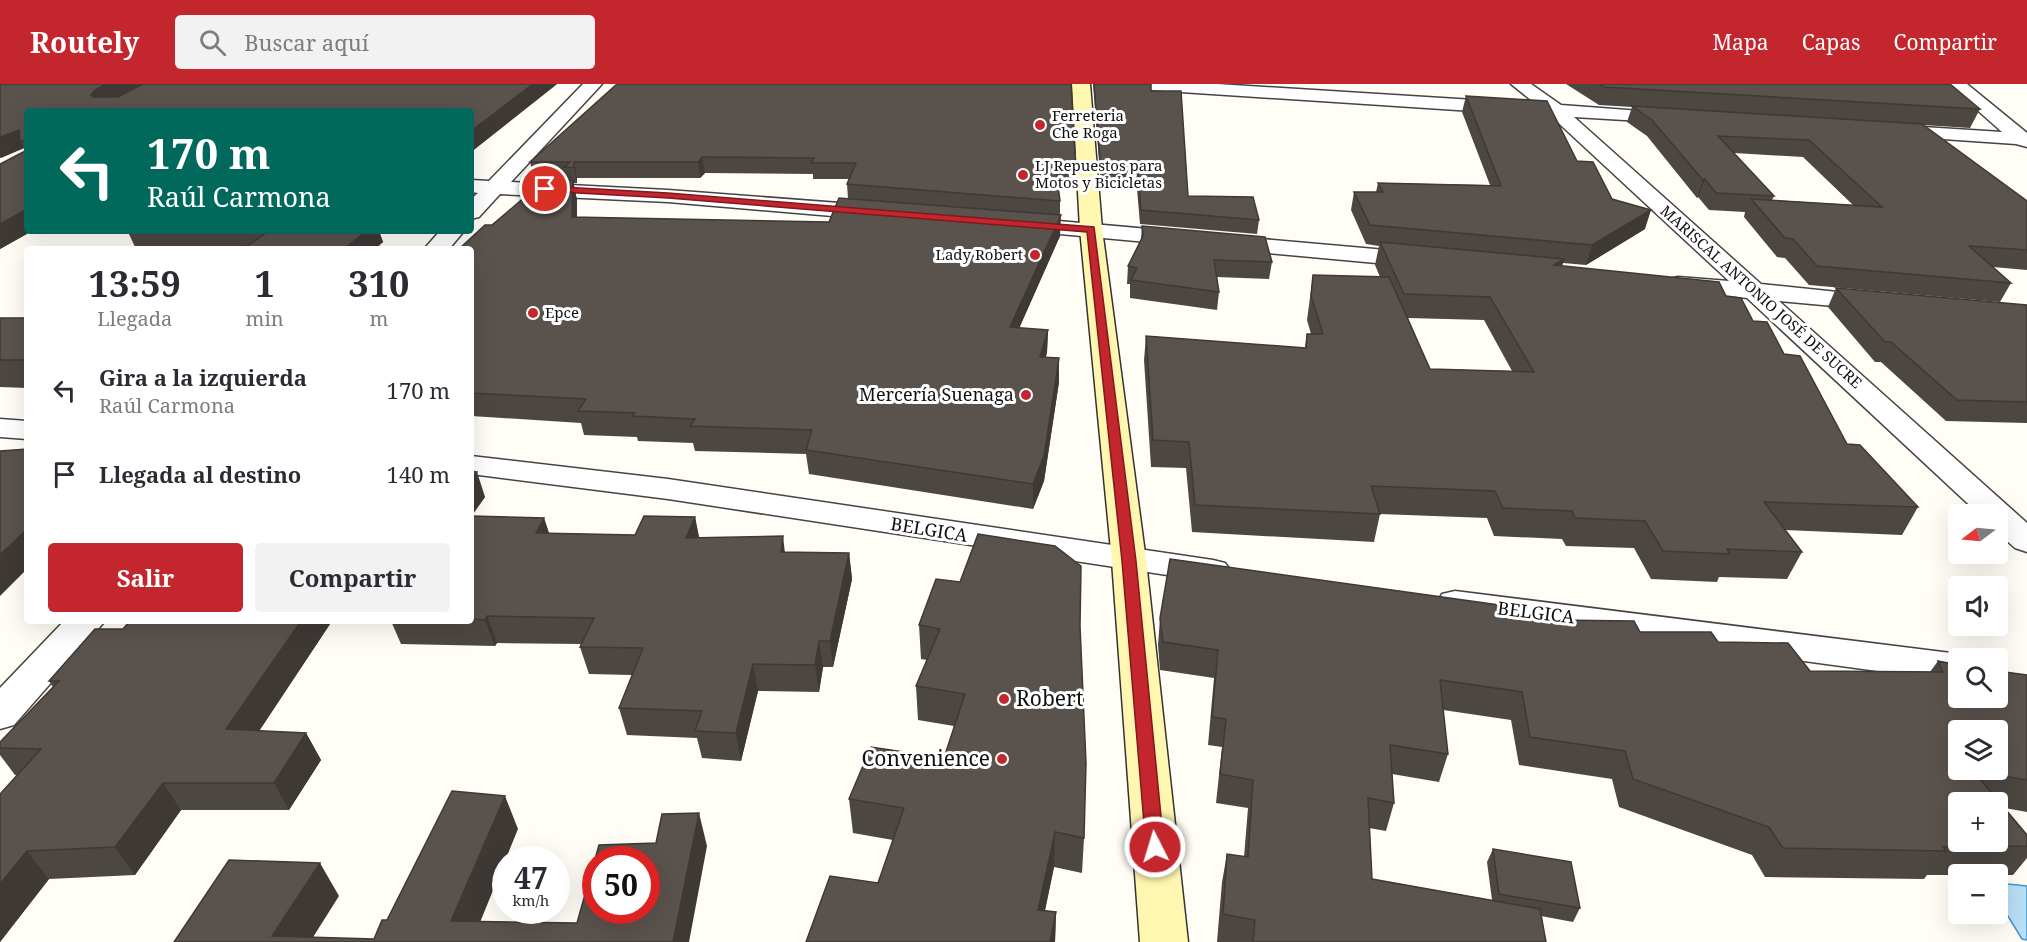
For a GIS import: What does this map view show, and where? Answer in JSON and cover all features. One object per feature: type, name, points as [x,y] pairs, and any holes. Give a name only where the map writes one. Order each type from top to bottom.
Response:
[{"type":"main road","points":[[1082,84],[1091,229],[1129,561],[1164,942]]},
{"type":"street","points":[[474,209],[593,84]]},
{"type":"street","points":[[1135,84],[1687,119]]},
{"type":"street","name":"MARISCAL ANTONIO JOSÉ DE SUCRE","points":[[1520,84],[1557,111],[1986,504]]},
{"type":"street","points":[[1957,84],[2025,140]]},
{"type":"street","points":[[1877,130],[2025,140]]},
{"type":"street","points":[[474,186],[668,196],[901,215]]},
{"type":"street","points":[[991,222],[1091,229],[1447,263]]},
{"type":"street","points":[[439,246],[450,234]]},
{"type":"street","points":[[1661,282],[1897,304]]},
{"type":"street","points":[[0,428],[24,430]]},
{"type":"street","name":"BELGICA","points":[[474,465],[668,489],[1129,561],[1247,576]]},
{"type":"street","name":"MARISCAL ANTONIO JOSÉ DE SUCRE","points":[[2008,524],[2027,541]]},
{"type":"street","name":"BELGICA","points":[[1425,599],[1948,667]]},
{"type":"street","points":[[0,714],[83,624]]},
{"type":"water","points":[[2008,884],[2027,886],[2027,940],[2022,939],[2008,916]]},
{"type":"building","points":[[0,84],[106,84],[96,89],[91,95],[93,97],[118,97],[143,84],[533,84],[474,129],[474,108],[24,108],[24,141],[20,141],[19,130],[0,137]]},
{"type":"building","points":[[617,84],[1071,84],[1076,170],[1056,170],[1060,201],[847,184],[856,163],[811,163],[814,158],[702,157],[698,162],[574,162],[574,168],[564,167],[570,162],[530,162]]},
{"type":"building","points":[[1094,84],[1151,84],[1151,91],[1181,91],[1188,196],[1253,197],[1259,220],[1141,210],[1138,175],[1101,173]]},
{"type":"building","points":[[1599,84],[1950,84],[1980,109],[1604,87]]},
{"type":"building","points":[[1466,96],[1547,101],[1577,161],[1593,162],[1612,199],[1651,210],[1592,245],[1370,225],[1354,192],[1383,192],[1378,183],[1501,186]]},
{"type":"building","points":[[1632,106],[1922,124],[2027,201],[2027,250],[1969,246],[2011,283],[1817,266],[1793,239],[1785,238],[1751,199],[1882,207],[1809,140],[1718,136],[1774,196],[1716,193],[1652,120]]},
{"type":"building","points":[[24,152],[24,211],[0,224],[0,164]]},
{"type":"building","points":[[546,179],[573,180],[572,217],[829,222],[839,198],[1061,215],[1010,327],[1048,330],[1040,357],[1059,358],[1044,456],[1033,484],[806,450],[812,430],[690,426],[695,419],[632,416],[635,413],[578,411],[586,399],[474,393],[474,246],[462,246],[485,225],[492,225]]},
{"type":"building","points":[[1142,226],[1265,237],[1272,262],[1214,260],[1219,292],[1131,280],[1137,268],[1128,266],[1143,236]]},
{"type":"building","points":[[265,234],[362,234],[348,246],[247,246]]},
{"type":"building","points":[[1380,242],[1564,259],[1554,265],[1719,282],[1726,296],[1741,298],[1753,321],[1767,322],[1784,354],[1800,356],[1847,444],[1860,445],[1918,507],[1764,502],[1802,552],[1727,549],[1730,554],[1663,551],[1645,521],[1575,518],[1572,511],[1503,508],[1495,491],[1371,486],[1380,514],[1195,505],[1189,442],[1153,440],[1146,336],[1306,348],[1307,334],[1323,334],[1311,296],[1313,275],[1389,277],[1430,369],[1534,372],[1490,297],[1404,294]]},
{"type":"building","points":[[1836,288],[2027,305],[2027,402],[1957,400],[1891,342],[1885,342]]},
{"type":"building","points":[[0,318],[24,318],[24,360],[0,360]]},
{"type":"building","points":[[24,449],[24,532],[0,555],[0,451]]},
{"type":"building","points":[[474,516],[544,518],[536,533],[635,535],[644,516],[695,517],[686,538],[783,536],[781,552],[849,553],[830,641],[819,641],[815,665],[753,664],[736,733],[695,731],[702,711],[619,708],[643,648],[580,647],[594,618],[487,616],[485,620],[474,619]]},
{"type":"building","points":[[978,534],[1055,546],[1081,566],[1080,626],[1086,763],[1084,838],[1055,832],[1038,910],[1056,912],[1050,942],[806,942],[830,876],[878,883],[904,808],[849,799],[871,747],[944,758],[965,694],[916,686],[940,629],[919,625],[936,579],[960,582]]},
{"type":"building","points":[[1170,559],[1499,605],[1501,613],[1556,620],[1634,621],[1640,632],[1711,632],[1718,642],[1788,643],[1810,671],[1943,672],[1938,661],[1948,663],[1948,708],[2008,708],[2008,672],[2027,675],[2027,780],[2008,777],[2008,720],[1948,720],[1948,780],[1981,780],[1991,792],[1948,792],[1948,847],[1943,847],[1946,851],[1783,848],[1769,827],[1633,779],[1625,751],[1530,737],[1522,692],[1440,680],[1448,754],[1390,745],[1394,803],[1368,798],[1372,879],[1540,909],[1546,942],[1253,942],[1255,920],[1223,914],[1227,854],[1248,857],[1253,780],[1220,774],[1226,719],[1212,717],[1218,650],[1163,642],[1160,618]]},
{"type":"building","points":[[127,624],[299,624],[226,729],[306,733],[274,783],[163,783],[115,847],[27,851],[0,884],[0,794],[41,749],[0,748],[0,742],[59,681],[49,681],[95,629],[123,629]]},
{"type":"building","points":[[452,791],[505,796],[451,921],[492,922],[492,924],[570,924],[577,923],[582,905],[582,924],[660,924],[660,846],[599,845],[656,843],[662,814],[699,813],[673,942],[174,942],[229,860],[320,863],[272,936],[374,939],[382,920],[387,920]]},
{"type":"building","points":[[2008,812],[2027,835],[2027,846],[2008,846]]},
{"type":"building","points":[[1493,849],[1571,862],[1580,908],[1499,894]]},
{"type":"place","name":"Ferreteria Che Roga","points":[[1040,125]]},
{"type":"place","name":"LJ Repuestos para Motos y Bicicletas","points":[[1023,175]]},
{"type":"place","name":"Lady Robert","points":[[1035,255]]},
{"type":"place","name":"Epce","points":[[533,313]]},
{"type":"place","name":"Mercería Suenaga","points":[[1026,395]]},
{"type":"place","name":"Robert","points":[[1004,699]]},
{"type":"place","name":"Convenience","points":[[1002,759]]},
{"type":"route","points":[[545,189],[668,196],[1091,229],[1129,561],[1155,847]]}]
